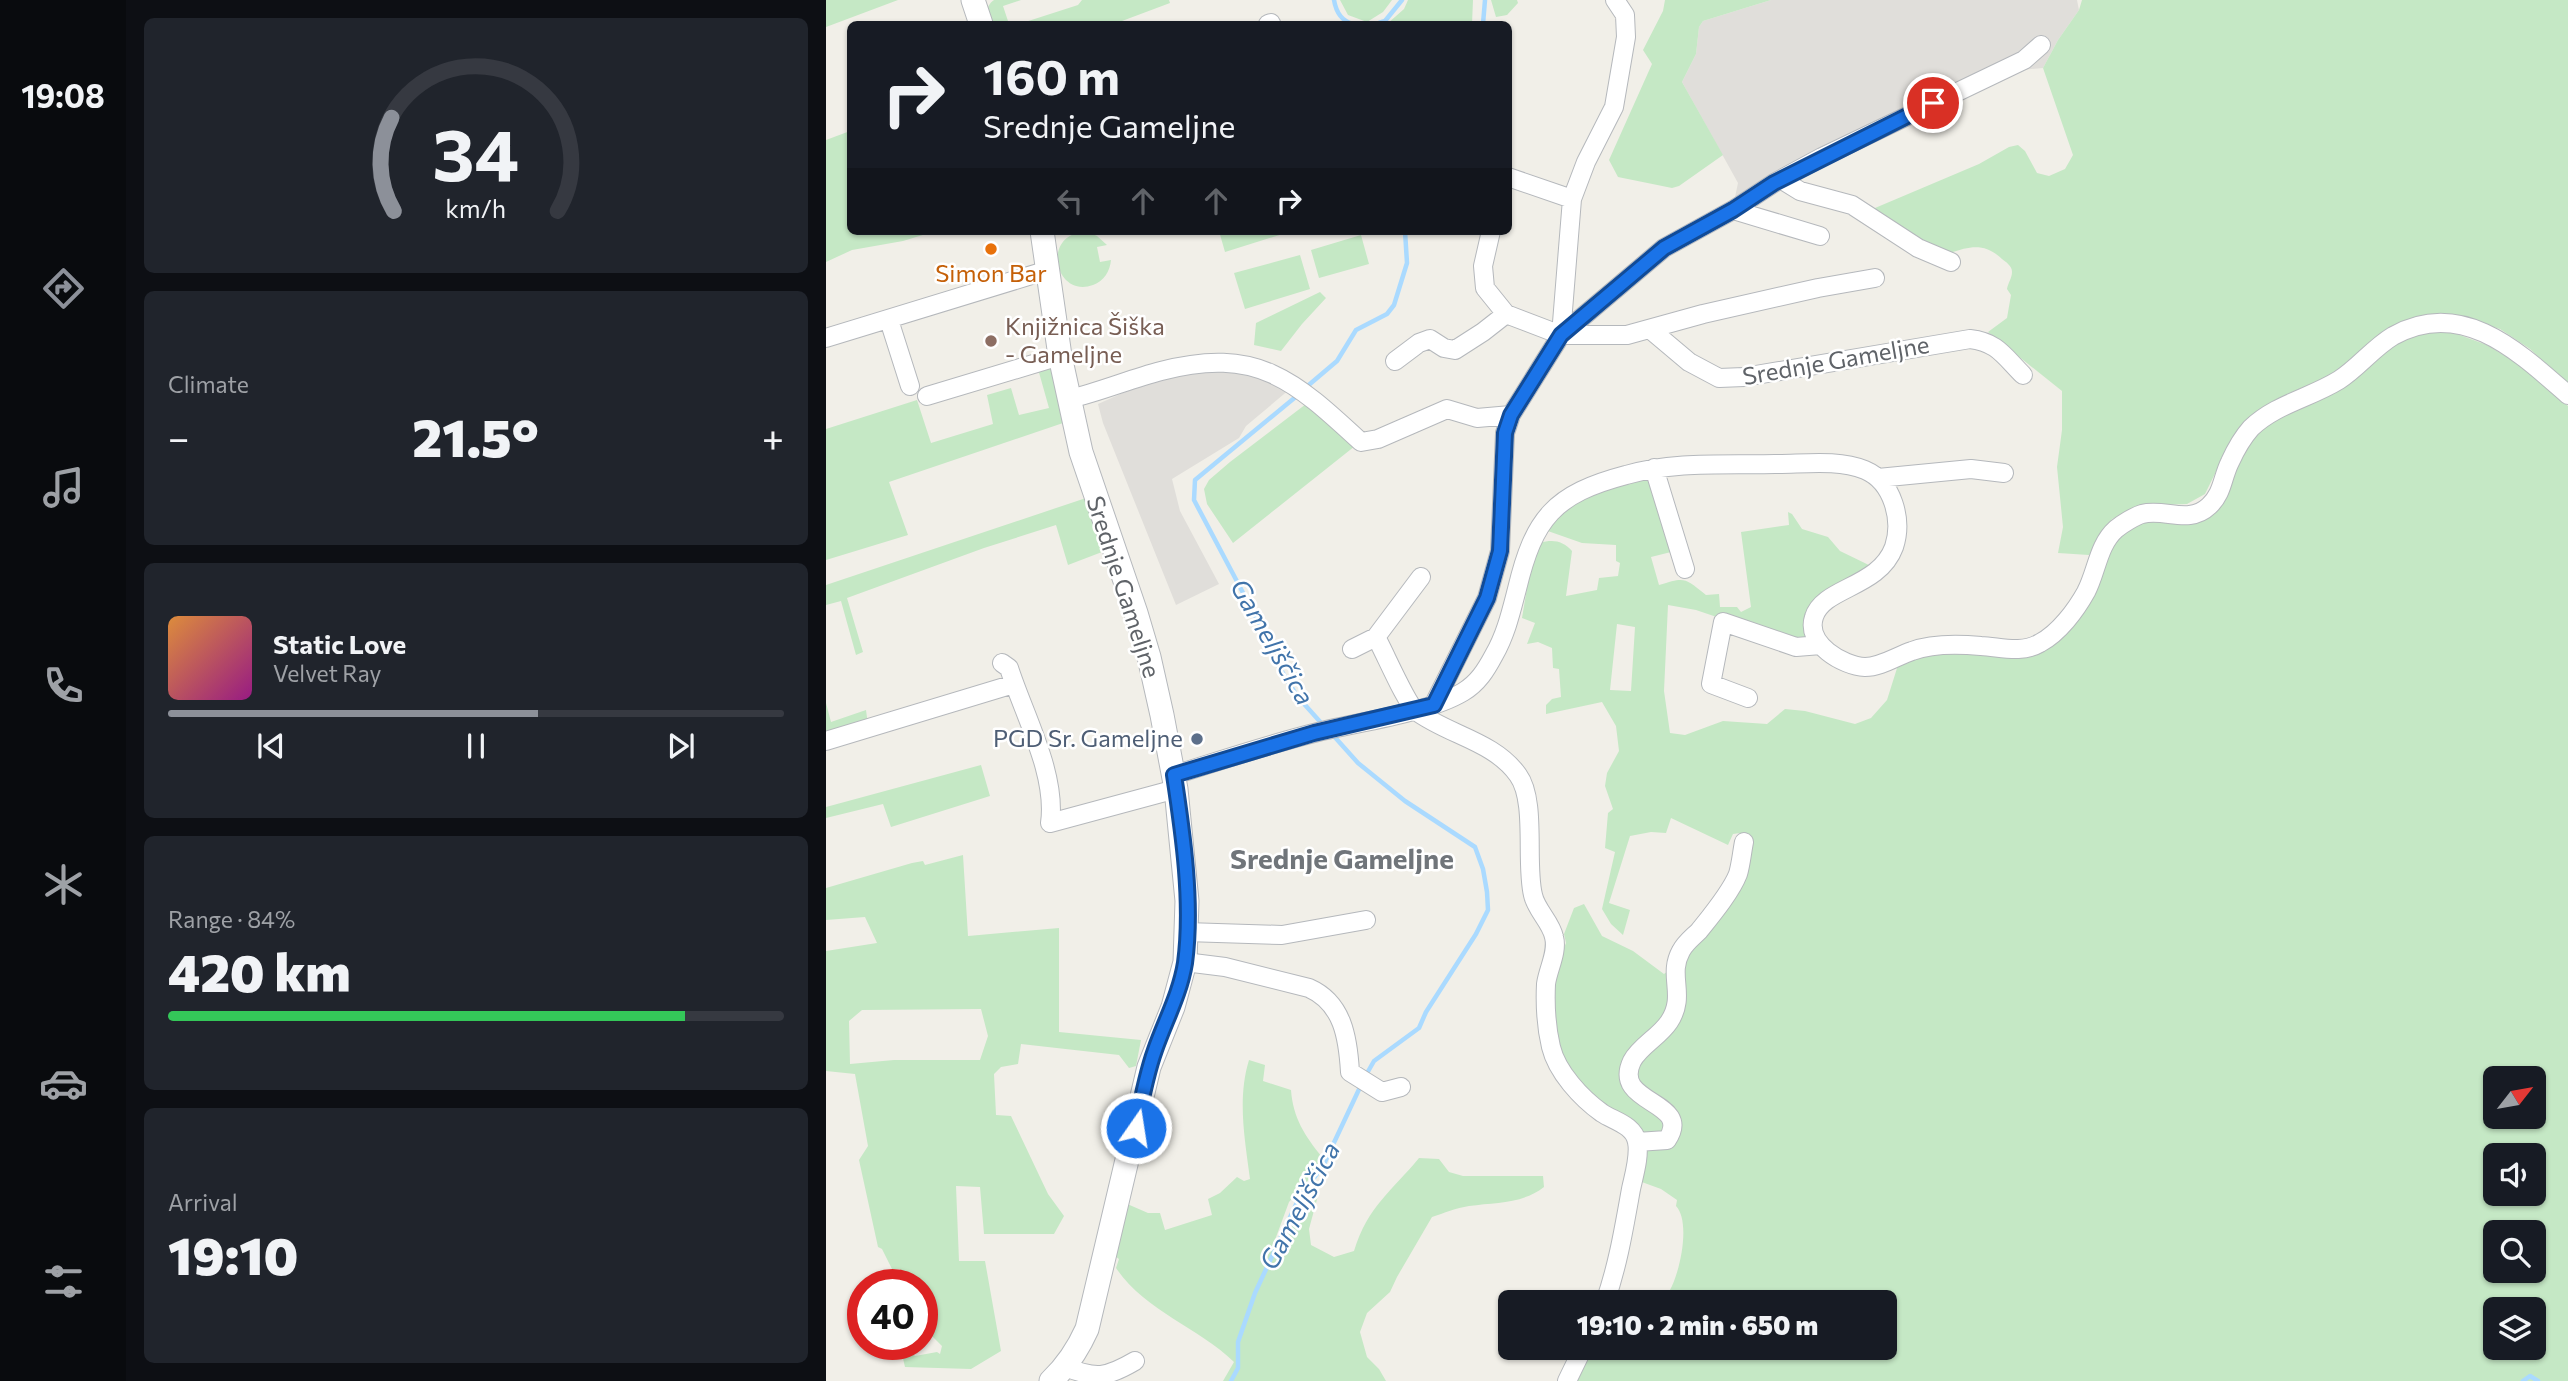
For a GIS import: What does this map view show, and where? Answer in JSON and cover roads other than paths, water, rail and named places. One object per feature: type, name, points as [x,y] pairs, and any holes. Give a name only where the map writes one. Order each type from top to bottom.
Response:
[{"type":"street","points":[[1561,335],[1572,199],[1586,162],[1614,107],[1626,37],[1625,15],[1615,0]]},
{"type":"street","points":[[1434,705],[1487,598],[1500,551],[1505,433],[1511,415],[1561,335],[1664,248],[1822,157],[2005,70],[2024,60],[2041,45]]},
{"type":"street","points":[[1512,178],[1572,199]]},
{"type":"street","points":[[1782,180],[1800,191],[1852,205],[1918,248],[1951,262]]},
{"type":"street","points":[[1733,210],[1820,236]]},
{"type":"street","name":"Srednje Gameljne","points":[[1043,235],[1060,356],[1088,479],[1149,657],[1175,782],[1187,901],[1185,962],[1173,1007],[1149,1067],[1087,1329],[1080,1346],[1058,1374]]},
{"type":"street","points":[[1490,235],[1483,266],[1485,288],[1506,314],[1561,335],[1627,335],[1715,311],[1875,278]]},
{"type":"street","points":[[826,338],[1048,270]]},
{"type":"street","points":[[1395,361],[1419,343],[1430,339],[1444,348],[1455,350],[1506,314]]},
{"type":"street","points":[[889,320],[910,386]]},
{"type":"street","points":[[1002,663],[1009,668],[1043,763],[1052,808],[1050,822],[1314,733],[1434,705],[1463,692],[1482,676],[1502,641],[1528,548],[1542,520],[1561,502],[1624,475],[1654,468],[1830,463],[1862,469],[1878,478],[1889,494],[1897,515],[1898,532],[1894,547],[1887,562],[1874,575],[1823,603],[1814,615],[1812,626],[1821,645],[1849,664],[1870,667],[1919,648],[1960,644],[2017,650],[2039,644],[2064,623],[2087,591],[2104,544],[2116,528],[2141,514],[2166,513],[2188,517],[2207,509],[2222,489],[2228,465],[2249,430],[2279,408],[2338,381],[2388,339],[2406,330],[2452,322],[2488,333],[2534,365],[2568,395]]},
{"type":"street","name":"Srednje Gameljne","points":[[1651,330],[1689,362],[1719,378],[1738,378],[1970,338],[1987,341],[1996,347],[2023,374]]},
{"type":"street","points":[[927,396],[1060,356]]},
{"type":"street","points":[[1069,399],[1190,364],[1222,361],[1246,364],[1290,383],[1322,406],[1361,442],[1378,439],[1447,409],[1476,418],[1511,415]]},
{"type":"street","points":[[1654,468],[1685,569]]},
{"type":"street","points":[[1878,478],[1971,469],[2004,473]]},
{"type":"street","points":[[1352,649],[1376,637],[1421,578]]},
{"type":"street","points":[[1748,698],[1711,684],[1723,622],[1796,647],[1821,645]]},
{"type":"street","points":[[1376,637],[1414,710],[1492,751],[1519,776],[1528,808],[1529,873],[1533,897],[1555,937],[1546,982],[1546,1018],[1552,1050],[1571,1084],[1601,1112],[1625,1125],[1637,1142],[1637,1160],[1617,1268],[1609,1290]]},
{"type":"street","points":[[826,741],[1014,684]]},
{"type":"street","points":[[1637,1142],[1667,1140],[1673,1132],[1673,1119],[1665,1109],[1650,1103],[1634,1090],[1629,1076],[1633,1061],[1669,1022],[1679,1001],[1675,971],[1681,950],[1714,911],[1738,874],[1744,842]]},
{"type":"street","points":[[1186,932],[1282,935],[1366,920]]},
{"type":"street","points":[[1185,962],[1245,972],[1321,993],[1337,1012],[1344,1028],[1350,1072],[1382,1092],[1401,1087]]},
{"type":"street","points":[[1567,1381],[1577,1360]]},
{"type":"street","points":[[1058,1374],[1089,1377],[1109,1375],[1135,1361]]},
{"type":"waterway","name":"Gameljščica","points":[[1334,0],[1345,21]]},
{"type":"waterway","name":"Gameljščica","points":[[1385,21],[1402,0]]},
{"type":"waterway","name":"Gameljščica","points":[[1483,21],[1485,0]]},
{"type":"waterway","name":"Gameljščica","points":[[1304,389],[1337,361],[1356,330],[1387,314],[1394,305],[1407,263],[1405,235]]},
{"type":"waterway","name":"Gameljščica","points":[[1298,395],[1195,480],[1194,500],[1260,625],[1276,662],[1297,696],[1323,725]]},
{"type":"waterway","name":"Gameljščica","points":[[1332,734],[1358,763],[1405,801],[1475,847],[1487,892],[1488,910],[1419,1028],[1374,1061],[1366,1075]]},
{"type":"waterway","name":"Gameljščica","points":[[1231,1381],[1238,1368],[1238,1342],[1255,1293],[1299,1198],[1323,1166],[1362,1083]]},
{"type":"waterway","points":[[2523,1381],[2530,1376],[2538,1381]]},
{"type":"place","name":"Simon Bar","points":[[991,249]]},
{"type":"place","name":"Knjižnica Šiška - Gameljne","points":[[991,341]]},
{"type":"place","name":"PGD Sr. Gameljne","points":[[1197,739]]},
{"type":"district","name":"Srednje Gameljne","points":[[1342,859]]}]
